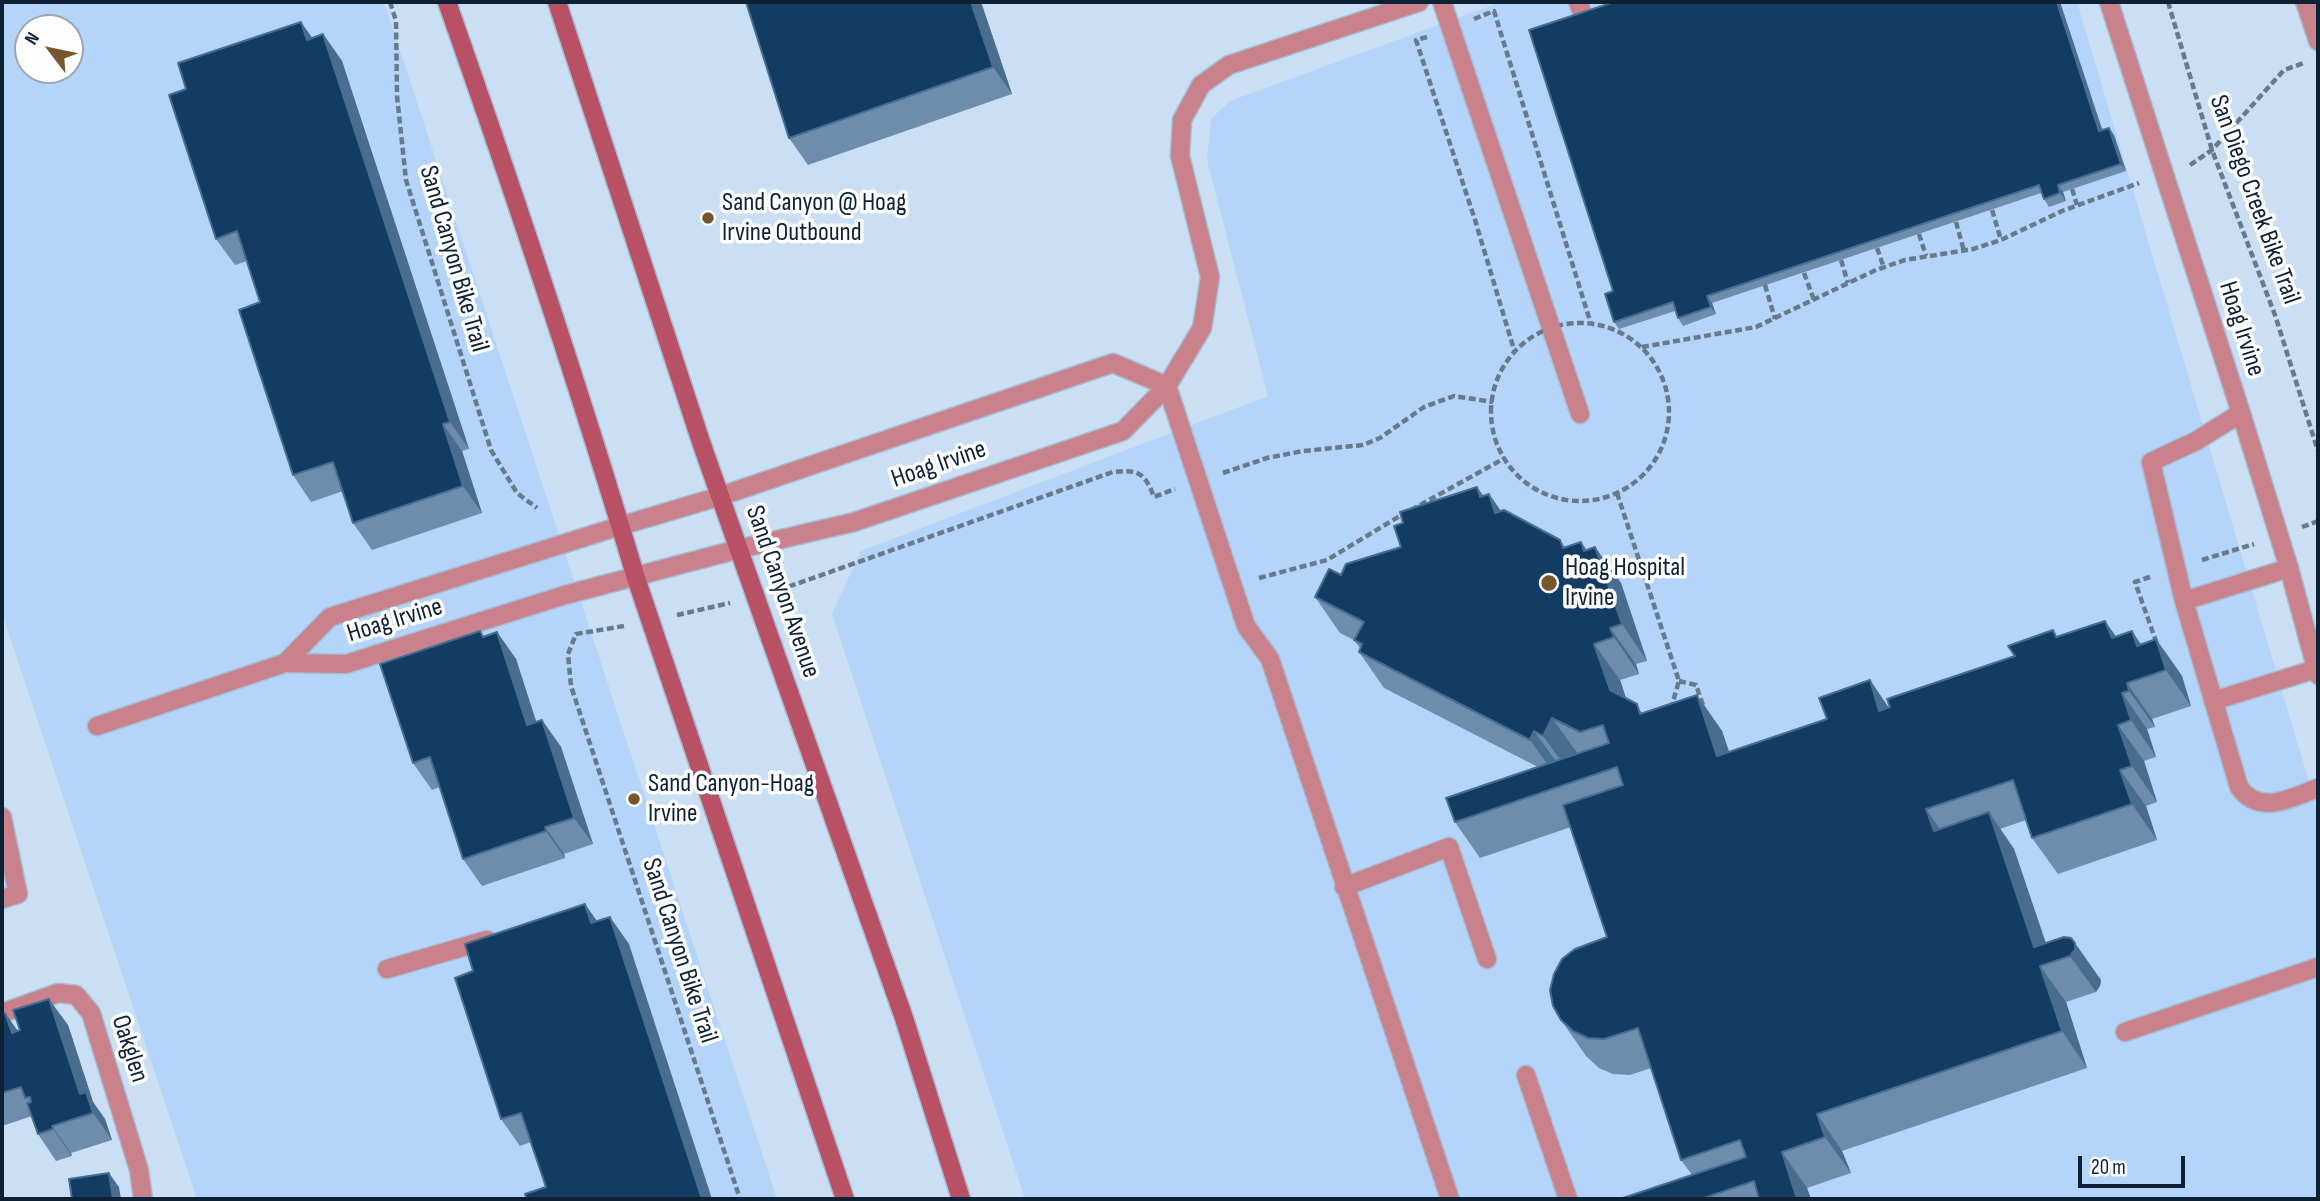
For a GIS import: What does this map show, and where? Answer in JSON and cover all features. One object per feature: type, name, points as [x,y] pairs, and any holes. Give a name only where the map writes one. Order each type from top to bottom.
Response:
[{"type":"main road","points":[[447,2],[500,155],[650,621],[845,1199]]},
{"type":"main road","name":"Sand Canyon Avenue","points":[[557,2],[692,416],[904,1018],[961,1199]]},
{"type":"street","name":"Hoag Irvine","points":[[285,663],[346,664],[565,595],[854,522],[1123,431],[1167,386],[1202,328],[1210,277],[1180,156],[1182,120],[1201,85],[1229,65],[1419,2]]},
{"type":"street","points":[[1442,2],[1580,414]]},
{"type":"street","points":[[1578,2],[1585,20]]},
{"type":"street","name":"Hoag Irvine","points":[[2109,2],[2241,413],[2289,568],[2317,672]]},
{"type":"street","points":[[2305,2],[2318,41]]},
{"type":"street","name":"Hoag Irvine","points":[[285,663],[330,617],[721,496],[1113,363],[1167,386]]},
{"type":"street","points":[[1167,386],[1245,626],[1269,659],[1450,1199]]},
{"type":"street","points":[[2241,413],[2196,441],[2151,462],[2184,601],[2235,777],[2245,796],[2261,804],[2278,802],[2318,789]]},
{"type":"street","points":[[2184,601],[2289,568]]},
{"type":"street","points":[[97,726],[285,663]]},
{"type":"street","points":[[2213,701],[2317,672]]},
{"type":"street","points":[[2,817],[18,894],[2,899]]},
{"type":"street","points":[[1344,887],[1449,847],[1487,959]]},
{"type":"street","points":[[387,969],[505,934]]},
{"type":"street","points":[[2125,1032],[2318,967]]},
{"type":"street","name":"Oakglen","points":[[2,1013],[58,993],[76,995],[91,1013],[139,1170],[144,1199]]},
{"type":"street","points":[[1526,1075],[1568,1199]]},
{"type":"path","name":"Sand Canyon Bike Trail","points":[[390,2],[396,21],[397,96],[406,180],[410,194],[491,450],[517,493],[537,508]]},
{"type":"path","name":"San Diego Creek Bike Trail","points":[[2168,2],[2211,150],[2275,315],[2318,451]]},
{"type":"path","points":[[1642,347],[1756,327],[1848,283],[1905,260],[1964,251],[2001,240],[2077,205],[2192,164],[2211,150],[2284,70],[2307,62]]},
{"type":"path","points":[[2072,189],[2077,205]]},
{"type":"path","points":[[1992,210],[2001,240]]},
{"type":"path","points":[[1955,222],[1964,251]]},
{"type":"path","points":[[1919,234],[1926,256]]},
{"type":"path","points":[[1877,248],[1884,268]]},
{"type":"path","points":[[1841,260],[1848,283]]},
{"type":"path","points":[[1804,273],[1814,300]]},
{"type":"path","points":[[1765,285],[1775,319]]},
{"type":"path","points":[[650,621],[756,598],[1112,472],[1129,470],[1139,473],[1147,480],[1154,497],[1267,458],[1303,451],[1363,445],[1380,438],[1424,407],[1454,396],[1493,402]]},
{"type":"path","points":[[1232,585],[1327,559],[1505,458]]},
{"type":"path","points":[[1618,493],[1679,681],[1668,717]]},
{"type":"path","name":"Sand Canyon Bike Trail","points":[[650,621],[576,634],[568,654],[571,686],[740,1199]]},
{"type":"path","points":[[1679,681],[1696,685],[1705,710],[1694,714]]},
{"type":"shaded area","points":[[2,2],[384,2],[777,1199],[197,1199],[2,613]]},
{"type":"shaded area","name":"Hoag Hospital Irvine","points":[[1501,2],[2077,2],[2318,812],[2318,1199],[1025,1199],[832,614],[861,551],[1268,396],[1207,160],[1211,119],[1230,101]]},
{"type":"building","points":[[746,2],[971,2],[993,67],[789,138]]},
{"type":"building","points":[[1614,2],[2057,2],[2099,131],[2109,128],[2121,164],[2058,185],[2060,193],[2044,199],[2039,185],[1707,296],[1711,307],[1678,318],[1673,302],[1614,322],[1605,294],[1613,291],[1529,30]]},
{"type":"building","points":[[301,22],[307,40],[323,34],[450,422],[443,424],[463,486],[353,523],[333,462],[293,475],[239,310],[260,302],[237,231],[216,239],[169,95],[186,89],[178,63]]},
{"type":"building","points":[[1477,487],[1480,497],[1489,494],[1495,513],[1504,510],[1560,540],[1563,548],[1581,542],[1584,551],[1595,547],[1622,624],[1610,628],[1614,637],[1594,644],[1610,690],[1637,704],[1640,714],[1697,695],[1717,756],[1827,719],[1819,698],[1870,680],[1879,711],[1890,707],[1887,699],[2015,656],[2008,646],[2053,630],[2056,637],[2105,621],[2112,638],[2132,631],[2137,646],[2156,639],[2166,670],[2127,683],[2129,691],[2122,693],[2131,720],[2118,725],[2132,766],[2120,770],[2132,804],[2032,838],[2013,780],[1926,809],[1934,831],[1989,812],[2034,947],[2064,937],[2071,938],[2075,943],[2075,950],[2070,956],[2040,966],[2062,1031],[1817,1114],[1825,1137],[1782,1152],[1797,1199],[1759,1199],[1754,1181],[1701,1199],[1620,1199],[1746,1157],[1740,1140],[1681,1160],[1638,1028],[1604,1039],[1588,1038],[1573,1031],[1561,1020],[1553,1006],[1550,990],[1562,959],[1575,949],[1607,937],[1563,805],[1623,785],[1617,767],[1455,822],[1446,798],[1609,743],[1603,725],[1580,732],[1552,718],[1543,736],[1534,731],[1530,740],[1359,652],[1362,644],[1354,640],[1364,622],[1315,597],[1329,569],[1341,575],[1346,564],[1401,547],[1394,526],[1403,523],[1400,512]]},
{"type":"building","points":[[480,631],[483,637],[497,632],[527,725],[542,720],[574,818],[545,827],[546,831],[463,859],[430,757],[413,763],[380,664]]},
{"type":"building","points":[[585,904],[591,923],[610,917],[702,1199],[527,1199],[525,1194],[546,1187],[521,1113],[501,1119],[455,978],[473,971],[465,944]]},
{"type":"building","points":[[49,999],[80,1094],[86,1092],[93,1113],[52,1126],[53,1129],[38,1134],[27,1103],[31,1102],[30,1097],[25,1098],[21,1087],[2,1093],[2,1014],[5,1013],[12,1033],[20,1030],[13,1010]]},
{"type":"building","points":[[109,1173],[113,1199],[72,1199],[69,1179]]},
{"type":"place","name":"Sand Canyon @ Hoag Irvine Outbound","points":[[708,218]]},
{"type":"place","name":"Hoag Hospital Irvine","points":[[1549,583]]},
{"type":"place","name":"Sand Canyon-Hoag Irvine","points":[[634,799]]}]
